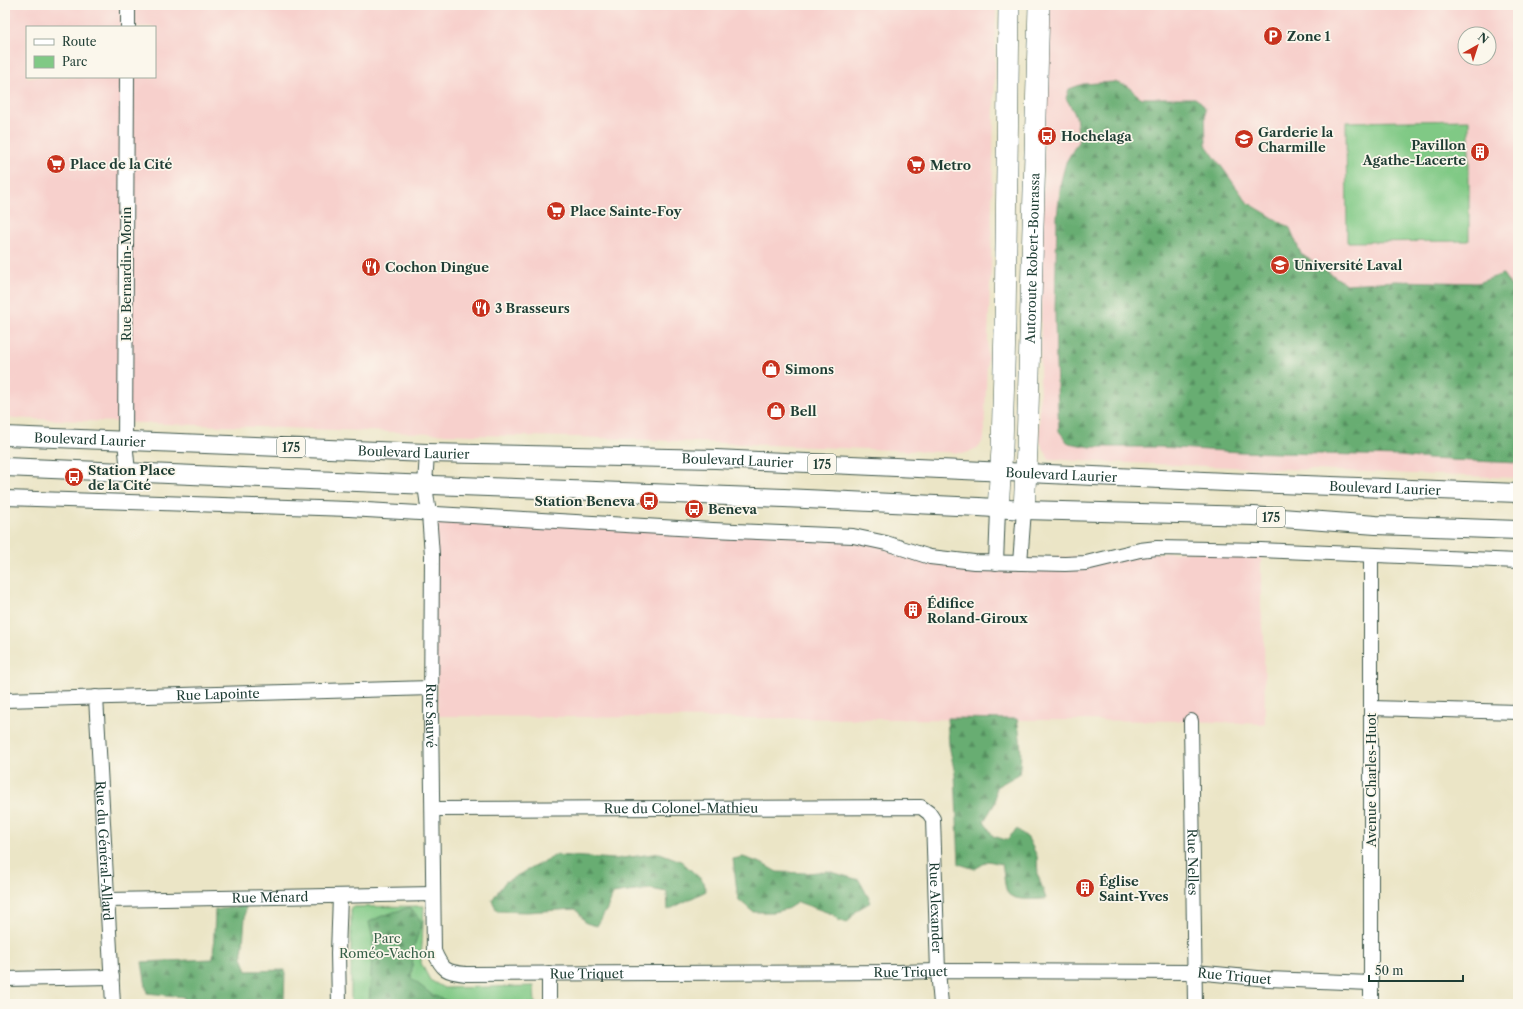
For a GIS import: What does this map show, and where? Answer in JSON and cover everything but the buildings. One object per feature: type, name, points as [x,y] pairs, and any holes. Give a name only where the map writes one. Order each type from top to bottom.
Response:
[{"type":"highway","name":"Autoroute Robert-Bourassa","points":[[998,509],[1002,449],[1005,334],[1009,5]]},
{"type":"highway","name":"Autoroute Robert-Bourassa","points":[[1024,510],[1039,5]]},
{"type":"main road","name":"Boulevard Laurier","points":[[5,436],[427,452],[716,459],[1518,493]]},
{"type":"main road","name":"175","points":[[5,467],[792,499],[998,509],[1254,516],[1376,525],[1518,530]]},
{"type":"street","points":[[128,5],[128,26]]},
{"type":"street","name":"Rue Bernardin-Morin","points":[[127,78],[125,441],[128,472]]},
{"type":"street","name":"Rue Sauvé","points":[[427,452],[425,485],[432,554],[431,688],[434,951],[438,962],[450,972]]},
{"type":"street","points":[[5,498],[349,509],[713,530],[853,536],[886,543],[930,557],[996,563],[1086,563],[1140,550],[1157,548],[1261,550],[1371,556],[1518,561]]},
{"type":"street","points":[[996,563],[998,509]]},
{"type":"street","points":[[1020,563],[1024,510]]},
{"type":"street","name":"Avenue Charles-Huot","points":[[1371,556],[1371,1004]]},
{"type":"street","name":"Rue Lapointe","points":[[5,700],[431,688]]},
{"type":"street","name":"Rue du Général-Allard","points":[[96,697],[113,1004]]},
{"type":"street","points":[[1371,708],[1518,712]]},
{"type":"street","name":"Rue Nelles","points":[[1191,721],[1195,1004]]},
{"type":"street","name":"Rue du Colonel-Mathieu","points":[[432,810],[921,807],[929,813]]},
{"type":"street","name":"Rue Alexander","points":[[929,813],[933,819],[938,971],[941,1004]]},
{"type":"street","name":"Rue Ménard","points":[[108,900],[433,894]]},
{"type":"street","points":[[339,1004],[338,954],[340,896]]},
{"type":"street","name":"Rue Triquet","points":[[450,972],[466,974],[938,971],[1195,972],[1268,980],[1371,983]]},
{"type":"street","points":[[549,973],[549,1004]]},
{"type":"street","points":[[5,979],[112,977]]},
{"type":"shaded area","points":[[5,5],[996,5],[991,264],[984,439],[979,447],[966,453],[575,437],[476,435],[5,418]]},
{"type":"shaded area","name":"Université Laval","points":[[1046,5],[1518,5],[1518,478],[1049,459],[1039,440]]},
{"type":"shaded area","points":[[429,514],[835,535],[974,562],[1124,554],[1261,550],[1261,607],[1264,635],[1265,724],[1191,721],[438,716]]},
{"type":"green space","points":[[1114,82],[1127,86],[1141,98],[1195,98],[1201,102],[1205,108],[1206,145],[1247,202],[1290,228],[1301,254],[1346,284],[1396,281],[1477,283],[1503,274],[1513,289],[1518,321],[1518,463],[1428,459],[1400,456],[1240,452],[1160,447],[1091,447],[1068,443],[1059,431],[1055,312],[1057,217],[1061,181],[1066,162],[1079,140],[1076,116],[1066,98],[1069,89],[1083,84]]},
{"type":"green space","points":[[1469,120],[1469,241],[1347,242],[1346,122]]},
{"type":"green space","points":[[947,718],[1017,719],[1021,746],[1019,774],[996,787],[995,803],[984,821],[993,836],[1006,840],[1017,829],[1028,838],[1037,856],[1038,875],[1046,899],[1019,899],[1010,895],[1006,889],[1002,864],[988,861],[975,869],[959,864],[955,774],[949,745]]},
{"type":"green space","points":[[660,853],[681,861],[704,882],[706,891],[668,910],[667,892],[650,889],[613,894],[607,909],[597,926],[586,923],[576,909],[527,912],[497,911],[492,900],[505,882],[556,855],[615,859]]},
{"type":"green space","points":[[743,857],[761,863],[777,872],[807,873],[828,871],[859,880],[871,902],[857,910],[847,923],[838,920],[832,914],[798,902],[787,909],[774,912],[753,912],[738,899],[733,859]]},
{"type":"green space","points":[[246,905],[242,957],[247,971],[285,970],[284,1004],[184,1004],[184,997],[147,993],[142,962],[213,959],[215,910]]},
{"type":"green space","name":"Parc Roméo-Vachon","points":[[424,906],[421,963],[430,980],[444,988],[534,986],[535,1004],[351,1004],[351,907]]},
{"type":"green space","points":[[410,907],[422,922],[414,946],[411,978],[432,995],[455,1004],[369,1004],[373,940],[369,922]]},
{"type":"place","name":"Zone 1","points":[[1273,36]]},
{"type":"place","name":"Hochelaga","points":[[1047,136]]},
{"type":"place","name":"Garderie la Charmille","points":[[1244,139]]},
{"type":"place","name":"Pavillon Agathe-Lacerte","points":[[1480,152]]},
{"type":"place","name":"Place de la Cité","points":[[56,164]]},
{"type":"place","name":"Metro","points":[[916,165]]},
{"type":"place","name":"Place Sainte-Foy","points":[[556,211]]},
{"type":"place","name":"Université Laval","points":[[1280,265]]},
{"type":"place","name":"Cochon Dingue","points":[[371,267]]},
{"type":"place","name":"3 Brasseurs","points":[[481,308]]},
{"type":"place","name":"Simons","points":[[771,369]]},
{"type":"place","name":"Bell","points":[[776,411]]},
{"type":"place","name":"Station Place de la Cité","points":[[74,477]]},
{"type":"place","name":"Station Beneva","points":[[649,501]]},
{"type":"place","name":"Beneva","points":[[694,509]]},
{"type":"place","name":"Édifice Roland-Giroux","points":[[913,610]]},
{"type":"place","name":"Église Saint-Yves","points":[[1085,888]]}]
